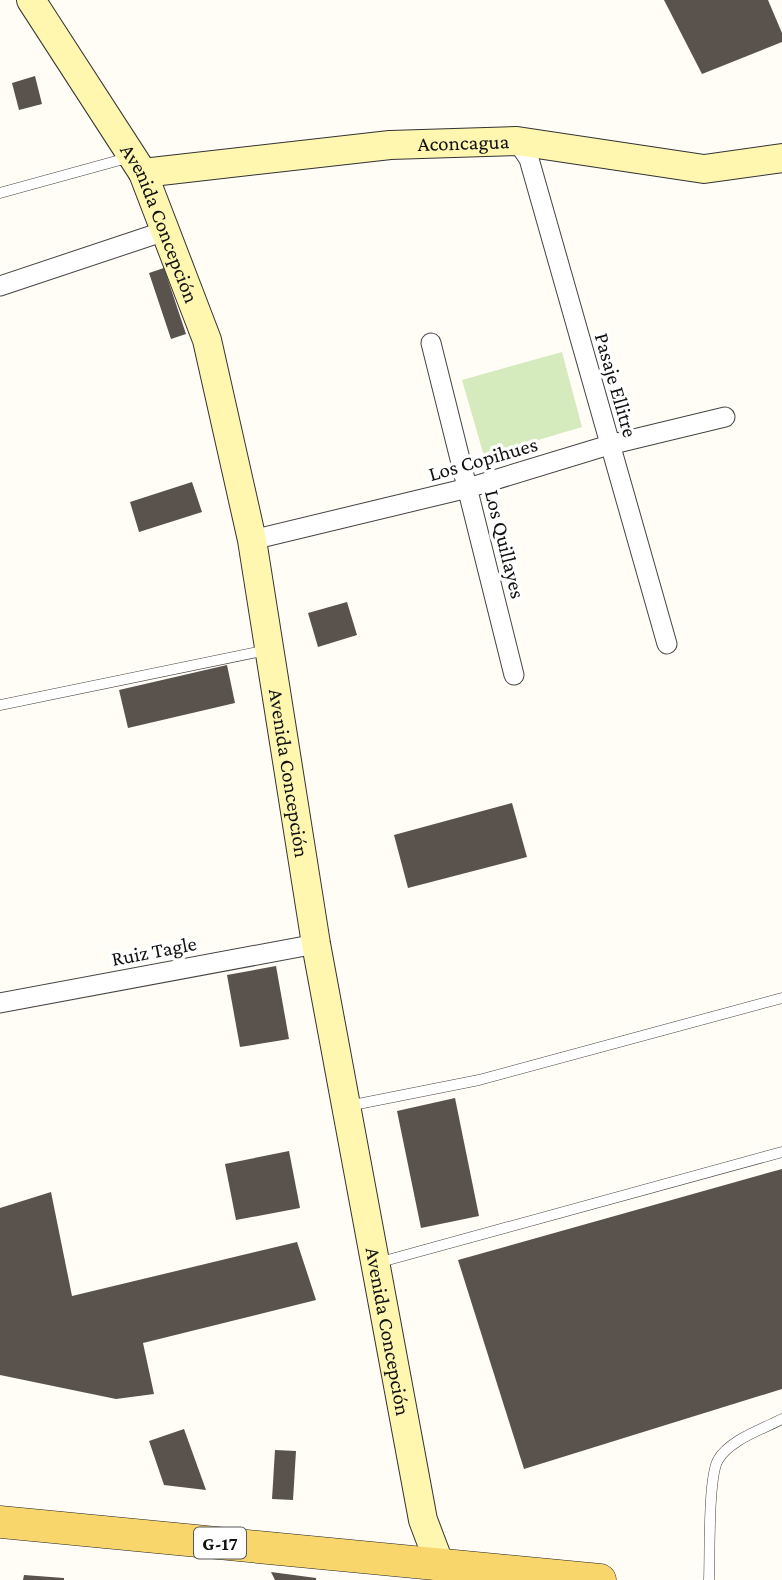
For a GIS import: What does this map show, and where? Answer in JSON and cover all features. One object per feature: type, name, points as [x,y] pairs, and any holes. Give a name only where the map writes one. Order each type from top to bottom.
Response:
[{"type":"main road","name":"G-17","points":[[0,1522],[436,1575],[600,1580]]},
{"type":"street","name":"Avenida Concepción","points":[[31,0],[138,165],[207,340],[252,540],[316,944],[423,1520],[436,1575]]},
{"type":"street","name":"Aconcagua","points":[[138,165],[390,145],[517,141],[704,169],[782,158]]},
{"type":"street","name":"Pasaje Ellitre","points":[[517,141],[529,159],[667,645]]},
{"type":"street","points":[[0,286],[165,231]]},
{"type":"street","name":"Los Quillayes","points":[[431,342],[514,675]]},
{"type":"street","name":"Los Copihues","points":[[252,540],[468,488],[609,445],[724,417]]},
{"type":"street","name":"Ruiz Tagle","points":[[0,1003],[316,944]]},
{"type":"lane","points":[[0,193],[138,165]]},
{"type":"lane","points":[[0,705],[270,649]]},
{"type":"lane","points":[[346,1106],[479,1080],[782,998]]},
{"type":"lane","points":[[377,1263],[782,1152]]},
{"type":"lane","points":[[709,1580],[713,1488],[718,1460],[739,1442],[782,1419]]},
{"type":"green space","points":[[562,352],[582,427],[484,456],[462,380]]},
{"type":"building","points":[[664,0],[768,0],[782,33],[782,42],[702,74]]},
{"type":"building","points":[[35,76],[42,104],[19,110],[12,83]]},
{"type":"building","points":[[164,268],[186,334],[171,339],[149,273]]},
{"type":"building","points":[[192,482],[202,512],[139,532],[130,502]]},
{"type":"building","points":[[347,602],[357,635],[318,647],[308,613]]},
{"type":"building","points":[[227,665],[235,703],[128,728],[119,690]]},
{"type":"building","points":[[512,803],[527,857],[408,888],[394,835]]},
{"type":"building","points":[[276,966],[289,1039],[240,1047],[227,975]]},
{"type":"building","points":[[455,1098],[479,1216],[421,1228],[397,1111]]},
{"type":"building","points":[[289,1151],[300,1208],[236,1220],[225,1164]]},
{"type":"building","points":[[782,1169],[782,1389],[524,1469],[458,1260]]},
{"type":"building","points":[[51,1192],[72,1296],[297,1242],[316,1300],[143,1343],[154,1394],[116,1399],[0,1375],[0,1208]]},
{"type":"building","points":[[184,1429],[206,1490],[164,1485],[149,1441]]},
{"type":"building","points":[[275,1450],[296,1451],[293,1500],[272,1499]]},
{"type":"building","points":[[271,1572],[316,1578],[316,1580],[275,1580]]},
{"type":"building","points":[[24,1575],[64,1578],[64,1580],[23,1580]]}]
